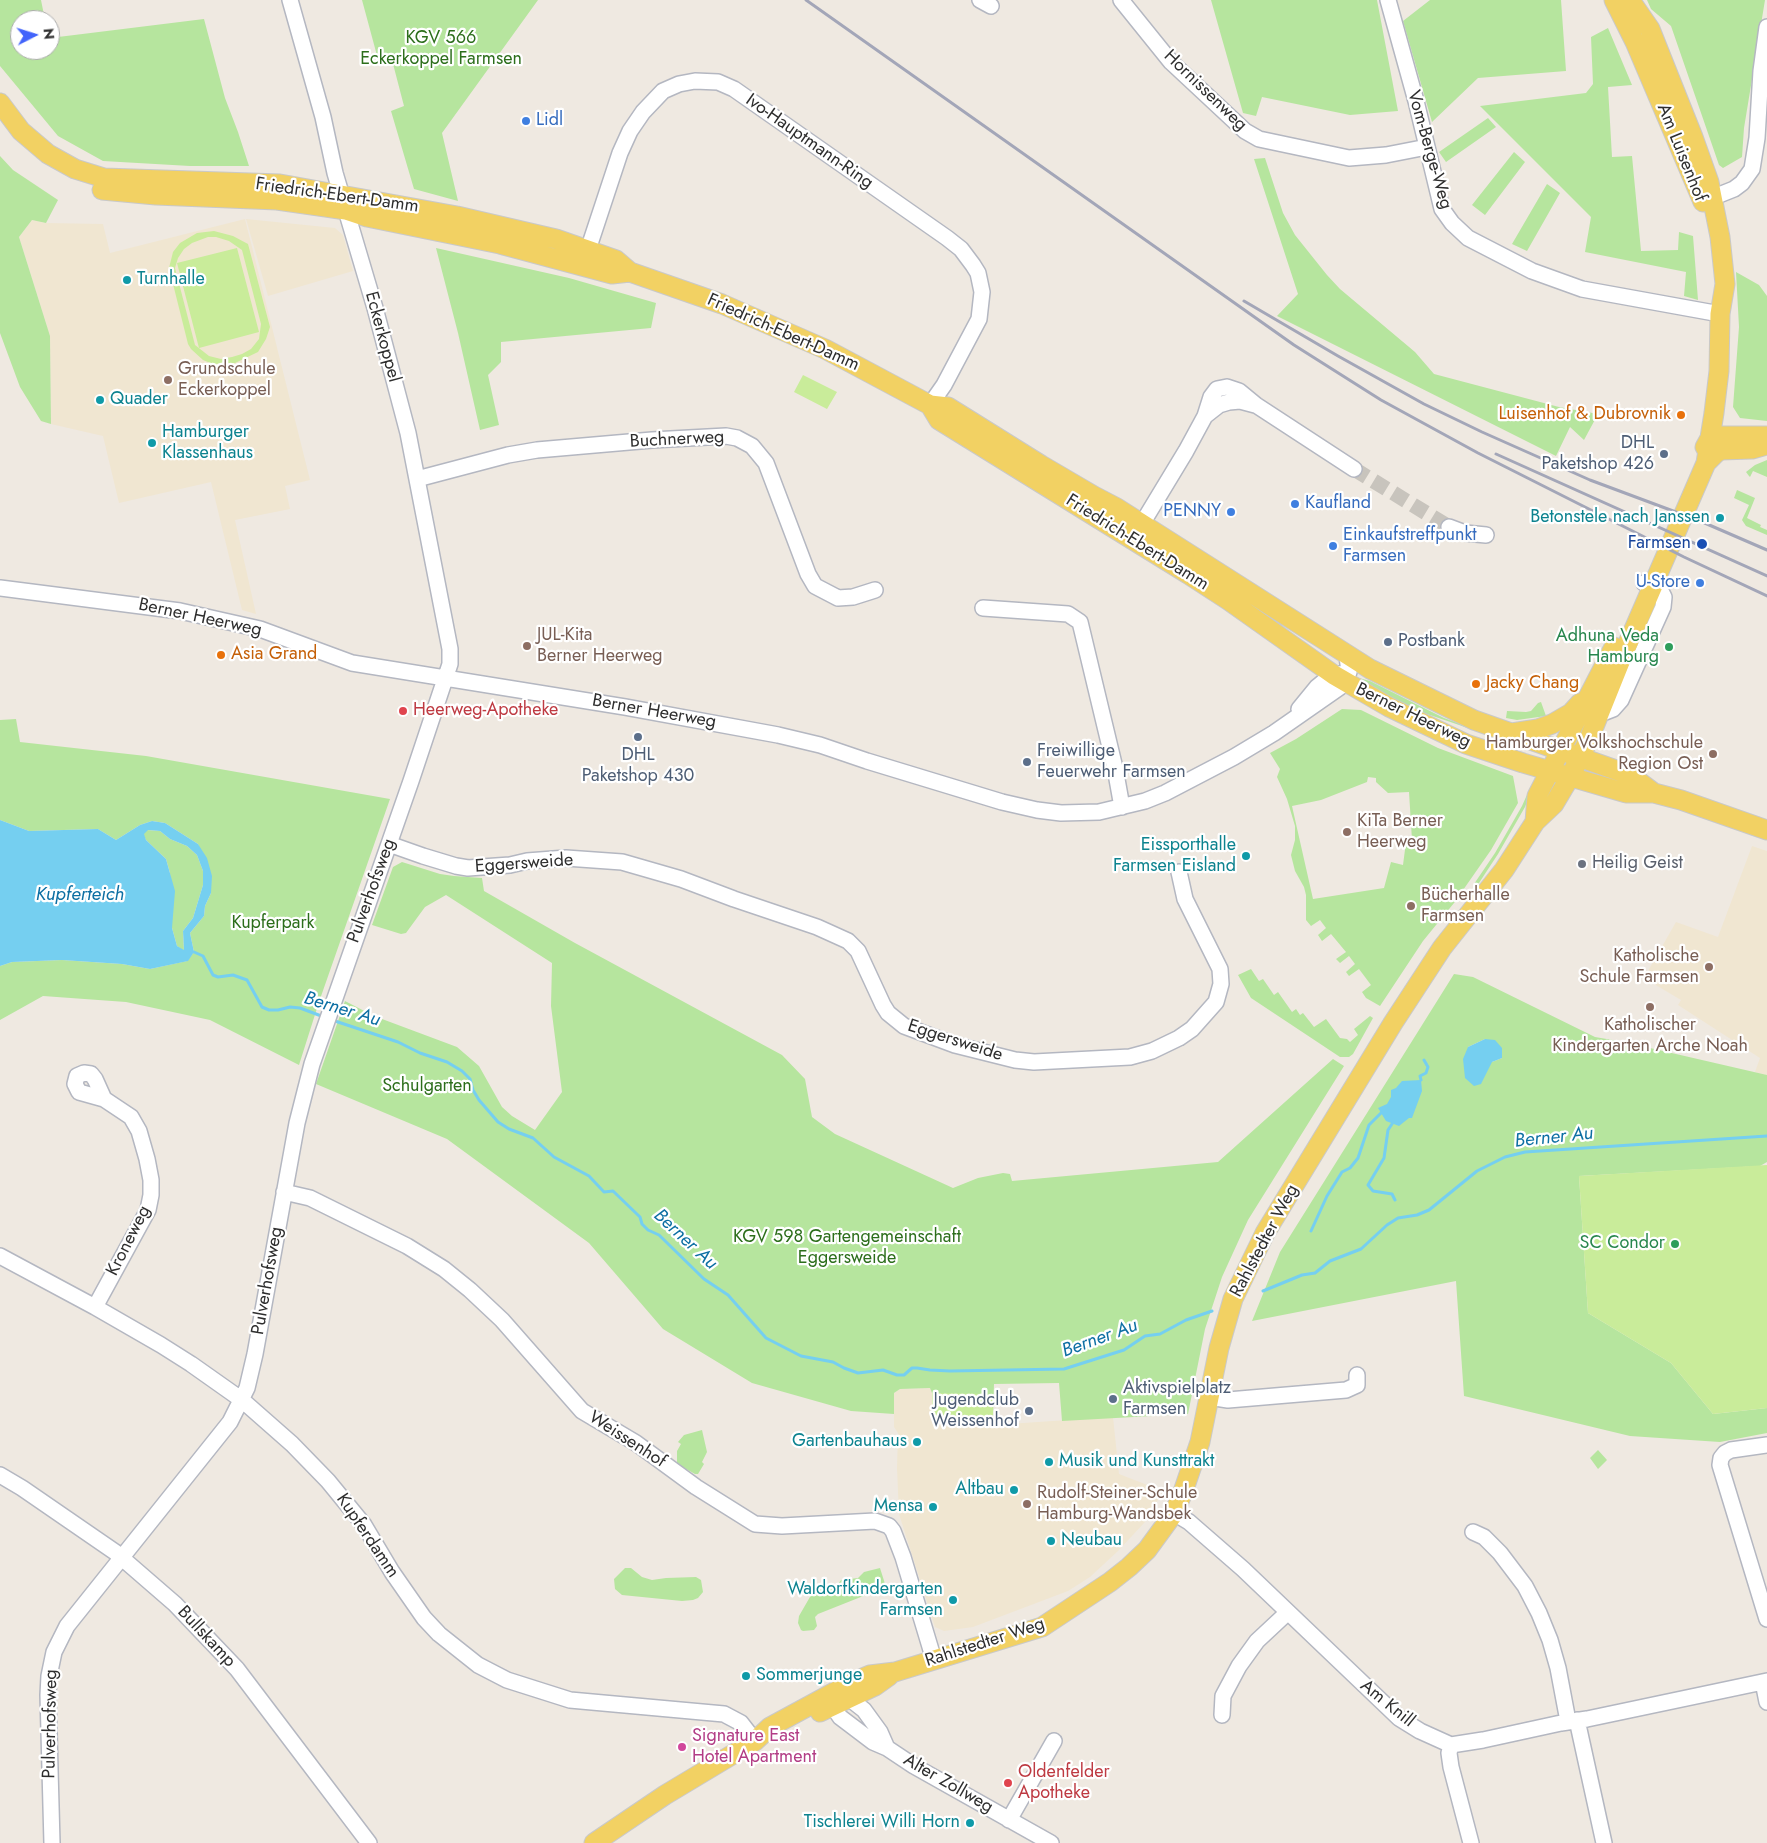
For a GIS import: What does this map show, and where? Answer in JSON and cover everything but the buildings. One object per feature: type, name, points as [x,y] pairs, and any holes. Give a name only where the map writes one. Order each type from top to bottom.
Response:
[{"type":"main road","name":"Am Luisenhof","points":[[1614,0],[1708,200],[1720,237],[1725,284],[1720,314],[1719,372],[1714,413],[1719,441],[1706,463],[1649,583]]},
{"type":"main road","name":"Am Luisenhof","points":[[1630,0],[1642,15],[1659,51],[1703,163],[1708,200]]},
{"type":"main road","name":"Friedrich-Ebert-Damm","points":[[0,103],[21,131],[48,154],[76,169],[104,178],[280,184],[367,217],[500,244],[586,258],[616,260],[630,272],[704,297],[774,326],[825,349],[930,405],[939,420],[1137,532],[1344,671]]},
{"type":"main road","name":"Friedrich-Ebert-Damm","points":[[0,123],[13,139],[42,164],[70,180],[101,190],[156,195],[277,200],[349,211],[384,202],[516,228],[556,239],[586,258]]},
{"type":"main road","points":[[349,211],[384,202]]},
{"type":"main road","points":[[1649,583],[1697,460],[1719,441],[1767,436]]},
{"type":"main road","points":[[1719,441],[1752,449],[1767,445]]},
{"type":"main road","name":"Rahlstedter Weg","points":[[1535,822],[1537,796],[1649,583]]},
{"type":"main road","name":"Rahlstedter Weg","points":[[841,1701],[870,1675],[895,1672],[1042,1628],[1129,1567],[1147,1550],[1174,1513],[1200,1442],[1219,1348],[1233,1298],[1266,1233],[1417,985],[1442,948],[1504,870],[1535,822],[1554,804],[1580,758],[1600,714],[1649,583]]},
{"type":"main road","name":"Berner Heerweg","points":[[1344,671],[1370,669],[1463,716],[1508,734],[1630,775],[1654,793]]},
{"type":"main road","name":"Berner Heerweg","points":[[1344,671],[1389,707],[1466,744],[1626,793],[1654,793],[1708,809],[1767,830]]},
{"type":"main road","points":[[1508,734],[1538,729],[1558,722],[1571,713],[1590,693]]},
{"type":"main road","name":"Rahlstedter Weg","points":[[594,1843],[665,1795],[755,1741],[775,1736],[841,1701],[875,1686],[895,1672]]},
{"type":"street","name":"Eckerkoppel","points":[[290,0],[404,416],[450,649],[450,664],[445,679]]},
{"type":"street","name":"Hornissenweg","points":[[1121,0],[1171,62],[1245,131],[1259,139],[1349,158],[1386,155],[1427,147]]},
{"type":"street","name":"Vom-Berge-Weg","points":[[1388,0],[1442,209],[1452,223],[1468,238],[1532,271],[1582,289],[1720,314]]},
{"type":"street","points":[[1708,200],[1738,186],[1748,177],[1752,169],[1757,138],[1761,71],[1767,27]]},
{"type":"street","name":"Ivo-Hauptmann-Ring","points":[[586,258],[620,153],[630,131],[643,112],[663,92],[679,84],[707,80],[718,82],[734,89],[946,238],[961,249],[974,265],[978,273],[982,292],[979,319],[944,385],[930,405]]},
{"type":"street","points":[[1227,387],[1240,401]]},
{"type":"street","points":[[1137,532],[1205,416],[1211,396],[1215,391],[1227,387],[1239,391],[1256,405],[1354,469]]},
{"type":"street","points":[[1205,416],[1219,405],[1240,401],[1256,405]]},
{"type":"street","name":"Buchnerweg","points":[[417,480],[508,455],[537,450],[652,440],[726,436],[737,438],[752,446],[766,463],[808,574],[815,586],[838,598],[875,590]]},
{"type":"street","points":[[1448,527],[1465,533],[1486,535]]},
{"type":"street","name":"Berner Heerweg","points":[[0,588],[121,602],[210,617],[260,629],[352,663],[445,679],[502,686],[730,725],[807,741],[931,781],[1037,810],[1076,814],[1122,807],[1146,801],[1165,793],[1249,748],[1331,695],[1344,671]]},
{"type":"street","points":[[983,608],[1068,614],[1080,622],[1115,768],[1122,807]]},
{"type":"street","name":"Pulverhofsweg","points":[[52,1843],[48,1695],[51,1664],[59,1641],[67,1626],[227,1426],[242,1400],[252,1372],[303,1095],[327,1019],[445,679]]},
{"type":"street","name":"Eggersweide","points":[[389,844],[429,858],[468,868],[566,858],[622,862],[681,879],[734,899],[818,926],[848,941],[858,951],[882,1005],[888,1013],[904,1026],[955,1045],[1027,1062],[1057,1062],[1142,1054],[1180,1038],[1192,1029],[1216,1002],[1221,984],[1220,969],[1184,899],[1178,872]]},
{"type":"street","name":"Kroneweg","points":[[95,1307],[148,1210],[151,1195],[151,1180],[139,1131],[131,1117],[104,1099]]},
{"type":"street","name":"Weissenhof","points":[[284,1192],[318,1202],[407,1246],[444,1269],[475,1294],[502,1320],[582,1411],[636,1443],[729,1509],[755,1524],[782,1526],[874,1521],[889,1526],[893,1530],[903,1557],[934,1660]]},
{"type":"street","name":"Kupferdamm","points":[[0,1256],[95,1307],[191,1364],[242,1400],[292,1444],[328,1481],[364,1525],[392,1572],[424,1618],[439,1634],[478,1665],[507,1680],[570,1700],[724,1714],[741,1723],[755,1741]]},
{"type":"street","points":[[1209,1397],[1228,1400],[1346,1390],[1357,1385],[1356,1376]]},
{"type":"street","points":[[1767,1445],[1731,1450],[1721,1458],[1720,1465],[1767,1619]]},
{"type":"street","name":"Bullskamp","points":[[0,1475],[30,1493],[122,1557],[175,1604],[237,1669],[369,1843]]},
{"type":"street","name":"Am Knill","points":[[1174,1513],[1210,1540],[1399,1718],[1420,1731],[1451,1745]]},
{"type":"street","points":[[1474,1532],[1484,1537],[1500,1553],[1525,1586],[1539,1613],[1550,1640],[1558,1668],[1604,1843]]},
{"type":"street","points":[[1222,1715],[1223,1696],[1239,1666],[1257,1641],[1287,1613]]},
{"type":"street","points":[[1471,1843],[1451,1767],[1449,1753],[1451,1745],[1765,1681],[1767,1702]]},
{"type":"street","name":"Alter Zollweg","points":[[841,1701],[847,1723],[873,1742],[887,1748],[906,1761],[1009,1820],[1023,1836],[1051,1843]]},
{"type":"street","name":"Alter Zollweg","points":[[841,1701],[887,1748]]},
{"type":"street","name":"Alter Zollweg","points":[[1009,1820],[1054,1741]]},
{"type":"shaded area","name":"Grundschule Eckerkoppel","points":[[245,219],[310,480],[285,486],[290,509],[235,520],[256,614],[242,610],[211,482],[119,503],[103,436],[51,424],[50,336],[19,237],[32,220],[46,223],[103,224],[110,253]]},
{"type":"shaded area","points":[[246,219],[335,228],[343,235],[353,271],[268,296]]},
{"type":"shaded area","name":"Katholische Schule Farmsen","points":[[1752,846],[1767,851],[1767,1075],[1755,1072],[1760,1058],[1678,1005],[1681,1000],[1644,978],[1676,922],[1718,937]]},
{"type":"shaded area","name":"Rudolf-Steiner-Schule Hamburg-Wandsbek","points":[[930,1388],[932,1393],[932,1416],[993,1417],[993,1425],[1113,1417],[1119,1474],[1163,1491],[1145,1522],[1090,1577],[1068,1591],[973,1627],[944,1631],[935,1627],[899,1514],[898,1433],[894,1427],[894,1393],[900,1389]]},
{"type":"green space","points":[[0,0],[41,0],[43,10],[10,10],[10,60],[60,60],[60,37],[204,19],[225,98],[249,166],[190,166],[103,161],[58,136],[0,66]]},
{"type":"green space","name":"KGV 566 Eckerkoppel Farmsen","points":[[362,0],[538,0],[442,133],[458,201],[414,189],[391,111],[404,106],[392,60],[379,63]]},
{"type":"green space","points":[[1211,0],[1377,0],[1398,111],[1350,115],[1262,97],[1256,116],[1243,113]]},
{"type":"green space","points":[[1430,0],[1561,0],[1566,71],[1478,78],[1432,122],[1403,21]]},
{"type":"green space","points":[[1647,0],[1765,0],[1744,128],[1742,157],[1723,168],[1719,165],[1671,26],[1651,9]]},
{"type":"green space","points":[[1608,28],[1632,85],[1608,87],[1612,157],[1632,156],[1641,251],[1678,250],[1679,232],[1693,236],[1698,300],[1684,296],[1686,272],[1585,252],[1591,217],[1480,106],[1586,93],[1593,84],[1591,37]]},
{"type":"green space","points":[[1488,118],[1496,127],[1446,162],[1439,152]]},
{"type":"green space","points":[[1514,152],[1525,162],[1485,215],[1472,205]]},
{"type":"green space","points":[[0,156],[13,170],[58,200],[46,223],[32,220],[19,237],[50,336],[51,424],[41,421],[20,387],[0,333]]},
{"type":"green space","points":[[1265,158],[1283,213],[1295,235],[1340,289],[1415,352],[1434,374],[1559,407],[1598,414],[1584,440],[1570,427],[1556,456],[1277,316],[1298,294],[1254,159]]},
{"type":"green space","points":[[1547,184],[1560,193],[1527,251],[1512,244]]},
{"type":"green space","points":[[214,231],[233,236],[248,244],[270,327],[266,339],[258,352],[235,363],[213,364],[203,360],[188,344],[169,268],[173,252],[180,243],[197,233]],"holes":[[[208,237],[229,241],[242,250],[261,324],[259,339],[251,349],[242,354],[221,359],[209,356],[195,345],[175,268],[178,258],[184,249],[192,243]]]},
{"type":"green space","points":[[237,248],[259,332],[199,348],[177,263]]},
{"type":"green space","points":[[436,248],[569,278],[656,303],[651,328],[501,342],[501,362],[488,375],[499,425],[480,430]]},
{"type":"green space","points":[[1736,272],[1759,285],[1767,296],[1767,421],[1740,418],[1733,407],[1739,327]]},
{"type":"green space","points":[[803,375],[837,392],[827,409],[794,392]]},
{"type":"green space","points":[[1767,460],[1767,477],[1753,471],[1750,477],[1746,472],[1755,465]]},
{"type":"green space","points":[[1737,490],[1755,498],[1747,518],[1767,530],[1767,535],[1746,526],[1742,520],[1749,505],[1734,498]]},
{"type":"green space","points":[[1356,679],[1370,681],[1444,718],[1532,750],[1392,702]]},
{"type":"green space","points":[[1541,702],[1546,716],[1517,720],[1506,718],[1507,711],[1531,711]]},
{"type":"green space","points":[[1342,709],[1361,710],[1438,748],[1513,776],[1518,803],[1491,850],[1454,903],[1423,941],[1380,1006],[1366,998],[1362,992],[1371,985],[1359,969],[1349,976],[1346,972],[1355,964],[1349,956],[1340,963],[1336,959],[1346,952],[1331,934],[1322,941],[1318,935],[1326,928],[1320,920],[1311,926],[1306,920],[1306,895],[1304,887],[1295,871],[1291,855],[1295,840],[1295,826],[1287,799],[1277,777],[1280,769],[1270,753],[1296,739]],"holes":[[[1368,777],[1376,778],[1376,782],[1388,793],[1409,792],[1412,840],[1406,842],[1403,865],[1391,862],[1384,888],[1313,899],[1292,806],[1321,800],[1367,782]]]},
{"type":"green space","name":"Kupferpark","points":[[16,719],[20,742],[146,756],[390,799],[299,1065],[210,1020],[126,1002],[43,996],[0,1020],[0,966],[12,962],[62,960],[122,964],[150,969],[187,961],[194,952],[190,933],[204,916],[205,906],[211,893],[198,844],[165,823],[152,821],[140,825],[116,840],[98,829],[29,831],[0,820],[0,720]]},
{"type":"green space","points":[[1530,788],[1532,789],[1525,807],[1477,886],[1474,884],[1495,853]]},
{"type":"green space","points":[[147,830],[160,831],[170,839],[187,846],[197,855],[203,871],[203,885],[193,918],[183,931],[184,951],[177,946],[172,928],[170,873],[166,859],[146,840],[143,834]]},
{"type":"green space","points":[[402,862],[440,874],[482,878],[484,891],[575,943],[782,1055],[805,1079],[812,1117],[835,1134],[953,1188],[978,1178],[1003,1173],[1010,1174],[1012,1181],[1218,1162],[1333,1059],[1344,1066],[1248,1220],[1222,1277],[1205,1329],[1188,1414],[1062,1421],[1059,1383],[994,1384],[993,1417],[932,1416],[932,1393],[930,1388],[900,1389],[894,1393],[894,1414],[851,1411],[752,1383],[663,1329],[589,1243],[447,1139],[316,1084],[345,1001],[374,1016],[457,1047],[479,1066],[502,1107],[512,1116],[535,1130],[562,1092],[551,1006],[552,963],[446,895],[425,907],[406,933],[401,934],[372,925],[393,867]]},
{"type":"green space","points":[[1251,969],[1259,981],[1263,979],[1274,995],[1278,992],[1292,1012],[1296,1009],[1300,1015],[1303,1013],[1314,1027],[1326,1019],[1340,1038],[1347,1039],[1350,1042],[1358,1035],[1354,1029],[1370,1016],[1373,1018],[1353,1054],[1349,1057],[1340,1057],[1251,998],[1238,975]]},
{"type":"green space","points":[[1454,974],[1473,977],[1595,1037],[1767,1075],[1767,1162],[1760,1166],[1579,1176],[1588,1313],[1671,1363],[1713,1414],[1767,1408],[1767,1433],[1720,1442],[1630,1436],[1464,1396],[1456,1281],[1252,1321],[1280,1252]],"holes":[[[1485,1039],[1502,1058],[1492,1062],[1468,1047]]]},
{"type":"green space","name":"SC Condor","points":[[1767,1165],[1767,1408],[1713,1414],[1671,1363],[1588,1313],[1579,1176]]},
{"type":"green space","points":[[932,1393],[993,1394],[993,1417],[932,1416]]},
{"type":"green space","points":[[702,1430],[707,1452],[702,1462],[704,1464],[698,1474],[695,1474],[677,1464],[677,1451],[681,1444],[678,1442],[684,1435]]},
{"type":"green space","points":[[1598,1450],[1607,1460],[1598,1469],[1590,1458]]},
{"type":"green space","points":[[625,1568],[631,1568],[642,1577],[652,1580],[696,1577],[701,1580],[703,1592],[698,1598],[682,1601],[622,1595],[615,1589],[614,1579]]},
{"type":"green space","points":[[880,1568],[886,1587],[818,1614],[815,1617],[817,1626],[814,1630],[801,1630],[798,1623],[799,1616],[814,1590],[835,1588],[841,1580],[858,1578],[864,1572]]},
{"type":"water","name":"Kupferteich","points":[[0,820],[29,831],[98,829],[116,840],[140,825],[152,821],[165,823],[198,844],[207,858],[212,876],[211,893],[205,906],[204,916],[190,933],[194,952],[188,961],[150,969],[122,964],[62,960],[12,962],[0,966]],"holes":[[[148,830],[160,831],[170,839],[187,846],[197,855],[203,871],[203,885],[193,918],[183,931],[184,950],[177,946],[172,928],[175,891],[166,859],[146,840],[144,834]]]},
{"type":"water","points":[[1485,1039],[1495,1040],[1502,1048],[1502,1058],[1492,1062],[1481,1084],[1474,1086],[1465,1078],[1463,1059],[1468,1047]]},
{"type":"water","points":[[1421,1080],[1422,1091],[1412,1118],[1409,1118],[1399,1126],[1386,1121],[1378,1108],[1387,1104],[1391,1097],[1391,1090],[1396,1088],[1402,1081]]},
{"type":"waterway","name":"Berner Au","points":[[194,952],[203,956],[213,975],[218,977],[233,975],[247,980],[262,1007],[269,1010],[290,1007],[300,1008],[324,1017]]},
{"type":"waterway","name":"Berner Au","points":[[332,1020],[398,1042],[420,1053],[447,1062],[462,1071],[470,1079],[473,1090],[479,1100],[498,1122],[509,1129],[533,1138],[554,1157],[589,1176],[604,1192],[613,1191],[640,1217],[642,1224],[648,1230],[659,1235],[704,1279],[728,1295],[766,1338],[801,1356],[833,1362],[858,1373],[883,1370],[897,1375],[904,1375],[912,1368],[950,1371],[1064,1369],[1124,1350],[1145,1336],[1160,1334],[1186,1320],[1212,1311]]},
{"type":"waterway","points":[[1421,1080],[1420,1076],[1426,1073],[1428,1067],[1424,1060]]},
{"type":"waterway","points":[[1311,1231],[1327,1196],[1342,1172],[1350,1168],[1358,1158],[1369,1125],[1381,1113]]},
{"type":"waterway","points":[[1392,1124],[1388,1130],[1384,1158],[1368,1185],[1373,1191],[1392,1194],[1395,1200]]},
{"type":"waterway","name":"Berner Au","points":[[1263,1291],[1302,1275],[1315,1273],[1330,1261],[1361,1249],[1387,1225],[1398,1218],[1417,1215],[1429,1210],[1477,1171],[1505,1157],[1525,1152],[1767,1136]]},
{"type":"tunnel","points":[[1354,469],[1449,527]]},
{"type":"railway","points":[[806,0],[1294,345],[1381,400],[1478,453],[1684,557],[1767,596]]},
{"type":"railway","points":[[1244,301],[1424,404],[1482,432],[1590,480],[1700,521],[1767,550]]},
{"type":"railway","points":[[1496,454],[1767,576]]},
{"type":"place","name":"Lidl","points":[[526,121]]},
{"type":"place","name":"Turnhalle","points":[[127,280]]},
{"type":"place","name":"Grundschule Eckerkoppel","points":[[168,380]]},
{"type":"place","name":"Quader","points":[[100,400]]},
{"type":"place","name":"Luisenhof & Dubrovnik","points":[[1681,415]]},
{"type":"place","name":"Hamburger Klassenhaus","points":[[152,443]]},
{"type":"place","name":"DHL Paketshop 426","points":[[1664,454]]},
{"type":"place","name":"Kaufland","points":[[1295,504]]},
{"type":"place","name":"PENNY","points":[[1231,512]]},
{"type":"place","name":"Betonstele nach Janssen","points":[[1720,518]]},
{"type":"place","name":"Farmsen","points":[[1702,544]]},
{"type":"place","name":"Einkaufstreffpunkt Farmsen","points":[[1333,546]]},
{"type":"place","name":"U-Store","points":[[1700,583]]},
{"type":"place","name":"Postbank","points":[[1388,642]]},
{"type":"place","name":"JUL-Kita Berner Heerweg","points":[[527,646]]},
{"type":"place","name":"Adhuna Veda Hamburg","points":[[1669,647]]},
{"type":"place","name":"Asia Grand","points":[[221,655]]},
{"type":"place","name":"Jacky Chang","points":[[1476,684]]},
{"type":"place","name":"Heerweg-Apotheke","points":[[403,711]]},
{"type":"place","name":"DHL Paketshop 430","points":[[638,737]]},
{"type":"place","name":"Hamburger Volkshochschule Region Ost","points":[[1713,754]]},
{"type":"place","name":"Freiwillige Feuerwehr Farmsen","points":[[1027,762]]},
{"type":"place","name":"KiTa Berner Heerweg","points":[[1347,832]]},
{"type":"place","name":"Eissporthalle Farmsen Eisland","points":[[1246,856]]},
{"type":"place","name":"Heilig Geist","points":[[1582,864]]},
{"type":"place","name":"Bücherhalle Farmsen","points":[[1411,906]]},
{"type":"place","name":"Katholische Schule Farmsen","points":[[1709,967]]},
{"type":"place","name":"Katholischer Kindergarten Arche Noah","points":[[1650,1007]]},
{"type":"place","name":"SC Condor","points":[[1675,1244]]},
{"type":"place","name":"Aktivspielplatz Farmsen","points":[[1113,1399]]},
{"type":"place","name":"Jugendclub Weissenhof","points":[[1029,1411]]},
{"type":"place","name":"Gartenbauhaus","points":[[917,1442]]},
{"type":"place","name":"Musik und Kunsttrakt","points":[[1049,1462]]},
{"type":"place","name":"Altbau","points":[[1014,1490]]},
{"type":"place","name":"Rudolf-Steiner-Schule Hamburg-Wandsbek","points":[[1027,1504]]},
{"type":"place","name":"Mensa","points":[[933,1507]]},
{"type":"place","name":"Neubau","points":[[1051,1541]]},
{"type":"place","name":"Waldorfkindergarten Farmsen","points":[[953,1600]]},
{"type":"place","name":"Sommerjunge","points":[[746,1676]]},
{"type":"place","name":"Signature East Hotel Apartment","points":[[682,1747]]},
{"type":"place","name":"Oldenfelder Apotheke","points":[[1008,1783]]},
{"type":"place","name":"Tischlerei Willi Horn","points":[[970,1823]]},
{"type":"park label","name":"Schulgarten","points":[[427,1087]]},
{"type":"park label","name":"KGV 598 Gartengemeinschaft Eggersweide","points":[[847,1248]]}]
